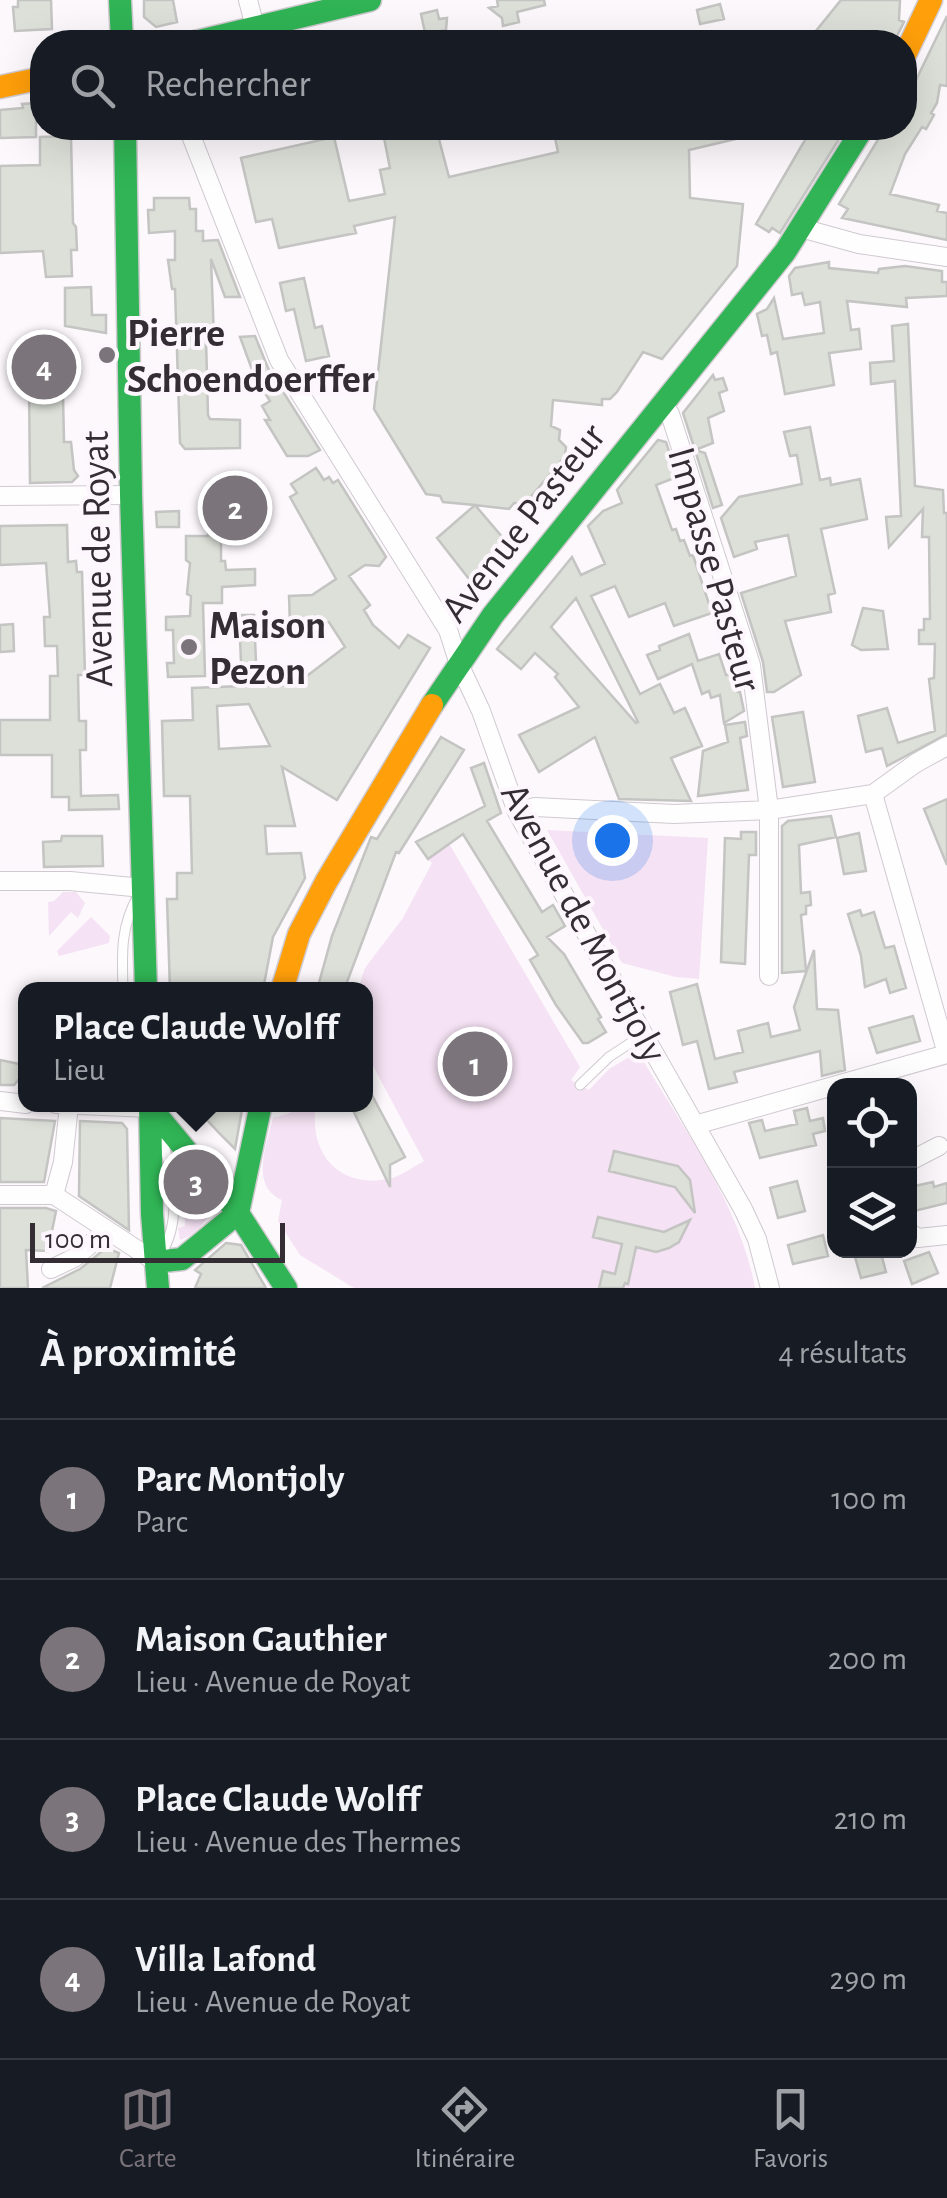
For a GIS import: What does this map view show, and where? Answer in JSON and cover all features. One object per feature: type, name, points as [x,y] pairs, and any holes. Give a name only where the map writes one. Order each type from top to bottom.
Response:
[{"type":"street","points":[[120,0],[121,30]]},
{"type":"street","points":[[248,0],[255,27]]},
{"type":"street","points":[[243,30],[370,0]]},
{"type":"street","points":[[917,30],[931,0]]},
{"type":"street","points":[[0,86],[30,80]]},
{"type":"street","name":"Avenue de Royat","points":[[124,140],[146,982]]},
{"type":"street","name":"Avenue de Montjoly","points":[[193,140],[279,360],[448,630],[518,812],[757,1239],[770,1288]]},
{"type":"street","name":"Avenue Pasteur","points":[[284,982],[299,934],[326,882],[459,664],[493,615],[801,228],[856,140]]},
{"type":"street","points":[[801,228],[859,244],[947,257]]},
{"type":"street","name":"Impasse Pasteur","points":[[663,404],[670,414],[752,666],[769,810],[769,976]]},
{"type":"street","points":[[0,496],[131,494]]},
{"type":"street","points":[[518,812],[535,808],[674,814],[769,810],[873,794],[947,746]]},
{"type":"street","points":[[695,1125],[947,1054],[873,794]]},
{"type":"street","points":[[0,880],[143,888]]},
{"type":"street","points":[[54,1195],[63,1162],[68,1112]]},
{"type":"street","points":[[150,1112],[158,1288]]},
{"type":"street","points":[[155,1112],[238,1213],[286,1288]]},
{"type":"street","points":[[0,1195],[54,1195],[156,1262],[182,1260],[238,1213],[259,1112]]},
{"type":"street","points":[[917,1157],[939,1146]]},
{"type":"street","points":[[51,1269],[74,1258],[106,1231]]},
{"type":"street","points":[[917,1237],[947,1235]]},
{"type":"lane","points":[[123,982],[126,916],[143,888]]},
{"type":"lane","points":[[580,1085],[609,1057],[644,1034]]},
{"type":"shaded area","points":[[547,830],[708,838],[699,979],[622,963]]},
{"type":"shaded area","points":[[448,842],[580,1067],[571,1080],[589,1090],[609,1069],[638,1052],[723,1195],[755,1288],[354,1288],[300,1255],[278,1221],[282,1200],[272,1193],[263,1175],[273,1117],[316,1112],[322,1152],[341,1172],[355,1178],[393,1178],[424,1161],[373,1066],[373,982],[360,982],[365,968],[403,918],[432,863],[428,859]]},
{"type":"shaded area","points":[[63,892],[76,892],[85,903],[78,918],[71,912],[49,936],[48,902]]},
{"type":"shaded area","points":[[91,917],[110,936],[109,943],[59,956],[57,951]]},
{"type":"shaded area","points":[[178,1162],[210,1204],[201,1226],[180,1240],[178,1228],[185,1226],[183,1175],[177,1172]]},
{"type":"building","points":[[18,0],[51,0],[52,29],[15,31],[13,7],[18,7]]},
{"type":"building","points":[[144,0],[173,0],[177,22],[156,27],[144,17]]},
{"type":"building","points":[[497,0],[544,0],[545,5],[517,12],[519,22],[503,26],[502,18],[489,8],[498,6]]},
{"type":"building","points":[[841,0],[900,0],[899,20],[904,22],[900,30],[817,30]]},
{"type":"building","points":[[720,4],[724,19],[700,24],[697,10]]},
{"type":"building","points":[[437,10],[439,19],[447,18],[446,30],[424,30],[421,14]]},
{"type":"building","points":[[947,16],[947,86],[940,85],[931,113],[934,115],[917,135],[917,78]]},
{"type":"building","points":[[30,103],[30,137],[0,138],[0,110],[23,108],[22,104]]},
{"type":"building","points":[[40,140],[71,140],[77,250],[71,250],[72,276],[46,277],[43,251],[0,253],[0,166],[40,165]]},
{"type":"building","points":[[335,140],[349,201],[385,194],[380,170],[390,168],[384,140],[439,140],[449,177],[558,152],[556,140],[731,140],[689,150],[690,198],[743,204],[737,266],[662,359],[643,352],[617,392],[610,399],[602,399],[602,405],[553,400],[551,426],[560,430],[565,456],[525,504],[514,503],[509,509],[443,502],[440,496],[426,494],[374,409],[395,217],[354,226],[356,233],[279,248],[272,219],[256,222],[241,158]]},
{"type":"building","points":[[805,140],[838,140],[780,233],[756,224]]},
{"type":"building","points":[[878,140],[914,140],[890,194],[939,205],[937,211],[947,213],[947,240],[842,218],[848,209],[839,204]]},
{"type":"building","points":[[154,198],[189,198],[190,209],[196,209],[196,231],[203,231],[203,241],[218,240],[240,297],[225,297],[211,259],[214,338],[206,338],[208,415],[210,419],[240,420],[240,448],[185,449],[180,443],[175,289],[168,260],[175,260],[175,231],[149,233],[148,210],[154,210]]},
{"type":"building","points":[[829,262],[829,268],[878,273],[879,269],[905,266],[942,271],[947,296],[906,298],[907,307],[847,301],[851,330],[859,329],[861,349],[829,353],[834,385],[785,394],[777,352],[771,354],[757,314],[767,309],[774,298],[783,339],[824,333],[820,302],[805,305],[802,293],[792,295],[789,276],[795,268]]},
{"type":"building","points":[[304,278],[315,328],[322,326],[329,356],[306,361],[294,309],[286,311],[280,283]]},
{"type":"building","points":[[91,287],[92,315],[106,315],[106,333],[65,326],[65,288]]},
{"type":"building","points":[[908,324],[915,486],[943,490],[947,513],[947,734],[887,766],[882,748],[866,752],[858,716],[887,708],[898,743],[935,731],[929,679],[934,678],[935,644],[919,644],[919,630],[924,630],[924,619],[930,619],[929,537],[922,537],[923,509],[889,547],[886,517],[901,516],[895,381],[871,384],[870,363],[894,361],[892,326]]},
{"type":"building","points":[[255,336],[268,368],[320,450],[308,456],[287,456],[265,420],[270,420],[262,406],[270,401],[254,375],[240,337]]},
{"type":"building","points":[[62,349],[64,442],[71,442],[78,476],[72,482],[30,483],[29,381],[23,381],[21,350]]},
{"type":"building","points":[[713,375],[715,380],[723,378],[727,390],[719,393],[724,411],[708,418],[713,443],[695,450],[683,413]]},
{"type":"building","points":[[810,427],[820,480],[830,478],[831,485],[860,479],[867,519],[821,529],[835,593],[828,595],[831,612],[785,621],[801,675],[774,692],[767,692],[763,662],[741,593],[796,576],[788,535],[755,542],[757,549],[734,557],[721,518],[739,497],[802,484],[797,455],[790,456],[784,432]]},
{"type":"building","points":[[658,440],[666,442],[677,477],[656,485],[672,530],[676,529],[680,541],[684,540],[690,556],[693,555],[712,613],[674,626],[665,603],[629,617],[615,586],[591,596],[640,694],[660,684],[674,713],[685,708],[702,746],[671,758],[691,801],[619,799],[595,737],[539,772],[519,735],[579,707],[555,677],[558,674],[535,653],[521,669],[497,649],[572,557],[581,575],[605,564],[588,526],[603,511],[622,503],[617,490]],"holes":[[[576,598],[638,722],[551,627]]]},
{"type":"building","points":[[695,450],[705,453],[722,505],[713,508]]},
{"type":"building","points":[[316,468],[324,480],[338,480],[386,557],[379,566],[365,565],[349,576],[370,605],[364,610],[373,625],[399,648],[408,635],[430,648],[337,800],[282,767],[295,826],[265,826],[267,854],[301,853],[305,878],[273,937],[265,982],[170,982],[167,899],[177,899],[177,873],[192,873],[190,796],[164,796],[162,721],[193,720],[192,688],[242,686],[239,615],[254,615],[257,686],[295,685],[345,647],[329,622],[290,624],[289,596],[312,595],[336,579],[290,497],[297,493],[291,484]],"holes":[[[249,704],[270,746],[219,749],[217,706]]]},
{"type":"building","points":[[242,482],[242,487],[257,487],[257,519],[221,520],[221,561],[225,561],[226,570],[255,569],[255,585],[222,587],[222,603],[203,603],[205,676],[168,677],[167,663],[174,663],[173,630],[166,630],[166,617],[190,616],[186,536],[208,536],[212,488]]},
{"type":"building","points":[[475,505],[509,545],[469,579],[437,538]]},
{"type":"building","points":[[179,511],[179,527],[157,527],[156,512]]},
{"type":"building","points":[[67,525],[68,562],[76,561],[77,572],[82,572],[85,675],[78,675],[79,721],[86,721],[86,750],[80,750],[81,796],[118,795],[119,809],[69,810],[69,797],[52,797],[52,755],[0,755],[0,720],[50,720],[50,676],[58,676],[57,646],[45,646],[44,617],[50,617],[46,563],[0,565],[0,526]]},
{"type":"building","points":[[863,608],[883,611],[888,649],[861,650],[852,645]]},
{"type":"building","points":[[13,624],[14,651],[0,652],[0,625]]},
{"type":"building","points":[[689,634],[698,661],[719,654],[726,675],[730,674],[740,692],[744,711],[724,723],[720,695],[711,698],[709,691],[702,694],[692,664],[658,679],[647,655]]},
{"type":"building","points":[[803,712],[815,782],[783,787],[772,717]]},
{"type":"building","points":[[745,722],[747,736],[740,738],[748,790],[698,796],[703,751],[728,742],[725,725]]},
{"type":"building","points":[[441,737],[464,750],[399,853],[396,852],[347,982],[319,982],[332,936],[371,837],[377,839]]},
{"type":"building","points":[[484,763],[501,813],[487,821],[542,912],[553,905],[565,926],[547,937],[564,954],[601,1017],[598,1019],[606,1032],[588,1043],[583,1043],[556,1005],[530,960],[538,955],[463,834],[428,859],[416,842],[485,806],[471,768]]},
{"type":"building","points":[[947,799],[947,865],[924,809]]},
{"type":"building","points":[[831,816],[836,837],[799,845],[801,893],[810,892],[811,905],[801,915],[806,971],[782,973],[782,826],[788,821]]},
{"type":"building","points":[[741,832],[756,832],[756,855],[749,855],[745,964],[721,962],[725,838],[741,839]]},
{"type":"building","points":[[859,833],[866,871],[844,874],[837,838]]},
{"type":"building","points":[[62,836],[102,836],[103,866],[44,867],[43,842],[61,841]]},
{"type":"building","points":[[860,910],[862,916],[874,912],[885,948],[894,946],[906,988],[890,993],[886,979],[865,987],[861,956],[848,914]]},
{"type":"building","points":[[814,950],[817,1009],[838,1010],[845,1070],[822,1076],[820,1051],[734,1072],[737,1082],[709,1089],[697,1041],[683,1045],[670,992],[697,984],[715,1059],[743,1052],[738,1031],[768,1023],[771,1037],[800,1030],[794,1007]]},
{"type":"building","points":[[913,1016],[920,1041],[877,1053],[869,1028]]},
{"type":"building","points":[[0,1060],[18,1064],[18,1080],[14,1085],[0,1085]]},
{"type":"building","points":[[373,1097],[405,1157],[390,1165],[390,1187],[354,1112],[373,1112]]},
{"type":"building","points":[[807,1108],[810,1121],[823,1118],[825,1131],[813,1134],[816,1145],[760,1158],[749,1123],[762,1120],[765,1131],[797,1124],[794,1111]]},
{"type":"building","points":[[199,1112],[242,1112],[235,1149]]},
{"type":"building","points":[[0,1118],[55,1121],[44,1182],[0,1182]]},
{"type":"building","points":[[80,1121],[122,1123],[127,1129],[129,1230],[79,1196]]},
{"type":"building","points":[[614,1151],[678,1166],[690,1180],[695,1213],[675,1187],[609,1171]]},
{"type":"building","points":[[797,1181],[805,1211],[778,1218],[770,1188]]},
{"type":"building","points":[[947,1183],[947,1203],[917,1210],[917,1185]]},
{"type":"building","points":[[0,1208],[56,1211],[48,1251],[26,1250],[28,1288],[0,1288]]},
{"type":"building","points":[[598,1217],[664,1232],[690,1220],[679,1242],[669,1248],[656,1252],[636,1247],[628,1284],[623,1288],[599,1288],[603,1271],[615,1274],[622,1244],[593,1237]]},
{"type":"building","points":[[823,1235],[827,1256],[793,1264],[788,1245]]},
{"type":"building","points":[[226,1243],[241,1245],[266,1288],[195,1288],[201,1274],[195,1270]]},
{"type":"building","points":[[106,1248],[119,1253],[110,1288],[42,1288],[80,1269]]},
{"type":"building","points":[[929,1252],[938,1273],[912,1284],[904,1261]]},
{"type":"building","points":[[855,1258],[882,1258],[886,1272],[861,1278]]},
{"type":"traffic: fast","points":[[120,0],[121,30]]},
{"type":"traffic: fast","points":[[245,30],[370,0]]},
{"type":"traffic: fast","points":[[125,140],[146,982]]},
{"type":"traffic: fast","points":[[432,705],[493,615],[785,252],[855,140]]},
{"type":"traffic: fast","points":[[150,1112],[158,1288]]},
{"type":"traffic: fast","points":[[154,1112],[238,1213],[286,1288]]},
{"type":"traffic: fast","points":[[156,1262],[182,1259],[238,1213],[259,1112]]},
{"type":"traffic: slow","points":[[917,30],[931,0]]},
{"type":"traffic: slow","points":[[0,87],[30,81]]},
{"type":"traffic: slow","points":[[284,982],[299,934],[326,882],[432,705]]},
{"type":"place","name":"Pierre Schoendoerffer","points":[[107,355]]},
{"type":"place","name":"Villa Lafond","points":[[44,367]]},
{"type":"place","name":"Maison Gauthier","points":[[235,508]]},
{"type":"place","name":"Maison Pezon","points":[[189,647]]},
{"type":"place","name":"Parc Montjoly","points":[[475,1064]]},
{"type":"place","name":"Place Claude Wolff","points":[[196,1182]]}]
